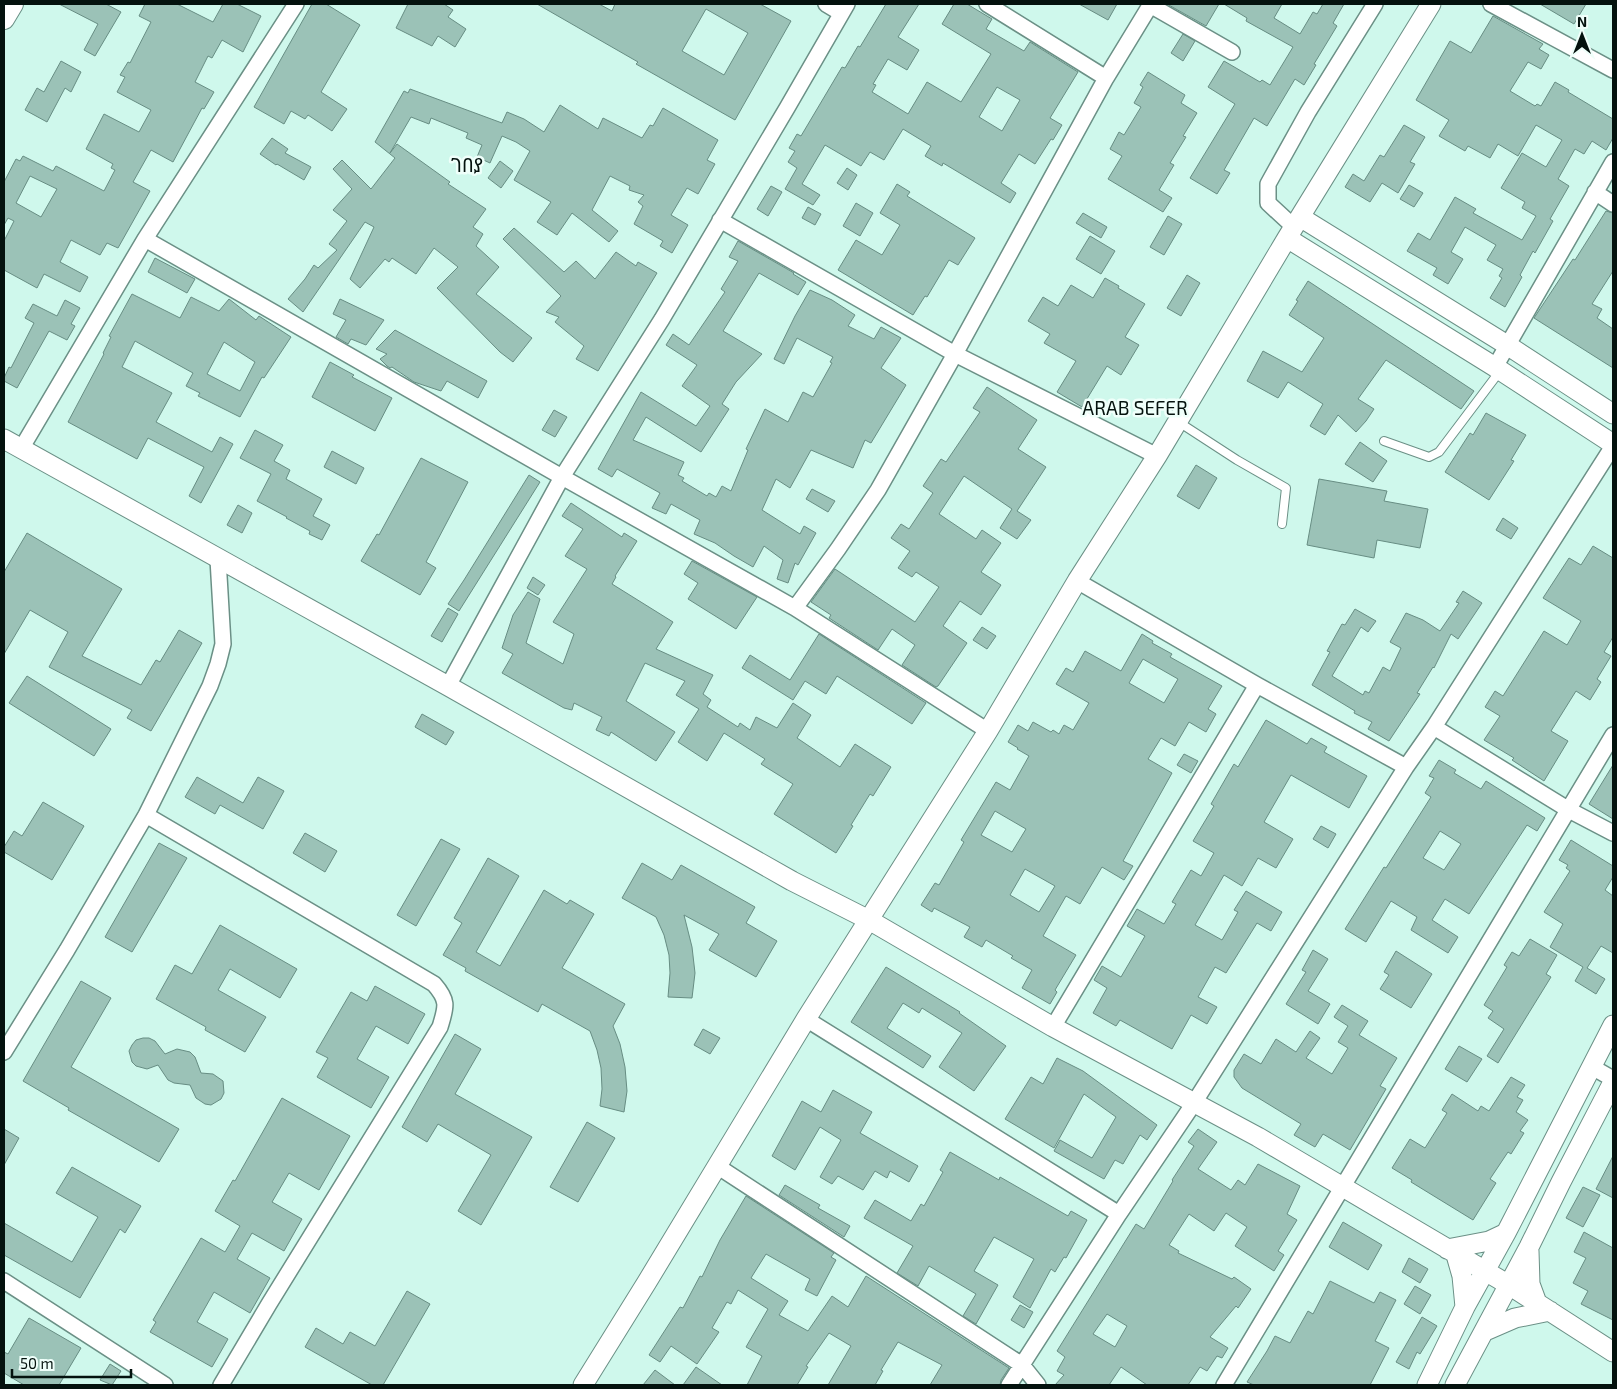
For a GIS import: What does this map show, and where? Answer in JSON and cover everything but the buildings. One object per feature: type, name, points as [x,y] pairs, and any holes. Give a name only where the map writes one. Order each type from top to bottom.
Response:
[{"type":"main road","points":[[4,19],[13,4]]},
{"type":"street","points":[[21,448],[145,239],[296,4]]},
{"type":"street","points":[[448,686],[562,478],[662,319],[844,9],[826,4]]},
{"type":"street","points":[[987,4],[1106,78]]},
{"type":"street","points":[[794,608],[838,549],[878,490],[955,354],[1106,78],[1150,4],[1232,52]]},
{"type":"street","points":[[1009,1385],[1119,1214],[1194,1104],[1613,445],[1294,227],[1268,203],[1268,184],[1308,112],[1375,4]]},
{"type":"street","points":[[583,1385],[806,1020],[988,731],[1077,581],[1157,456],[1294,227],[1431,4]]},
{"type":"street","points":[[1491,4],[1613,70]]},
{"type":"street","points":[[1498,368],[1507,345],[1613,162]]},
{"type":"street","points":[[1595,192],[1613,204]]},
{"type":"street","points":[[720,220],[955,354],[1157,456]]},
{"type":"street","points":[[1294,227],[1507,345],[1613,414]]},
{"type":"street","points":[[145,239],[562,478],[794,608],[988,731]]},
{"type":"street","points":[[4,439],[448,686],[792,882],[869,920],[1053,1027],[1258,1137],[1509,1285],[1613,1352]]},
{"type":"street","points":[[4,1052],[67,950],[146,815],[210,686],[223,644],[218,559]]},
{"type":"street","points":[[1077,581],[1406,768]]},
{"type":"street","points":[[1053,1027],[1257,685]]},
{"type":"street","points":[[1434,727],[1569,810],[1613,833]]},
{"type":"street","points":[[1224,1385],[1613,735]]},
{"type":"street","points":[[146,815],[434,984],[443,994],[445,1003],[440,1027],[221,1385]]},
{"type":"street","points":[[806,1020],[1119,1214]]},
{"type":"street","points":[[1427,1385],[1613,1025]]},
{"type":"street","points":[[1455,1385],[1529,1247],[1613,1080],[1592,1067]]},
{"type":"street","points":[[717,1166],[1022,1365],[1038,1385]]},
{"type":"street","points":[[1452,1252],[1489,1241],[1506,1233]]},
{"type":"street","points":[[1529,1247],[1530,1284],[1543,1307]]},
{"type":"street","points":[[1452,1252],[1462,1276],[1466,1307]]},
{"type":"street","points":[[4,1281],[165,1385]]},
{"type":"street","points":[[1485,1331],[1543,1307]]},
{"type":"lane","points":[[1384,441],[1429,458],[1439,452],[1498,368]]},
{"type":"lane","points":[[1177,421],[1236,460],[1286,488],[1282,524]]},
{"type":"district","name":"ገበያ","points":[[467,164]]},
{"type":"district","name":"ARAB SEFER","points":[[1135,407]]}]
